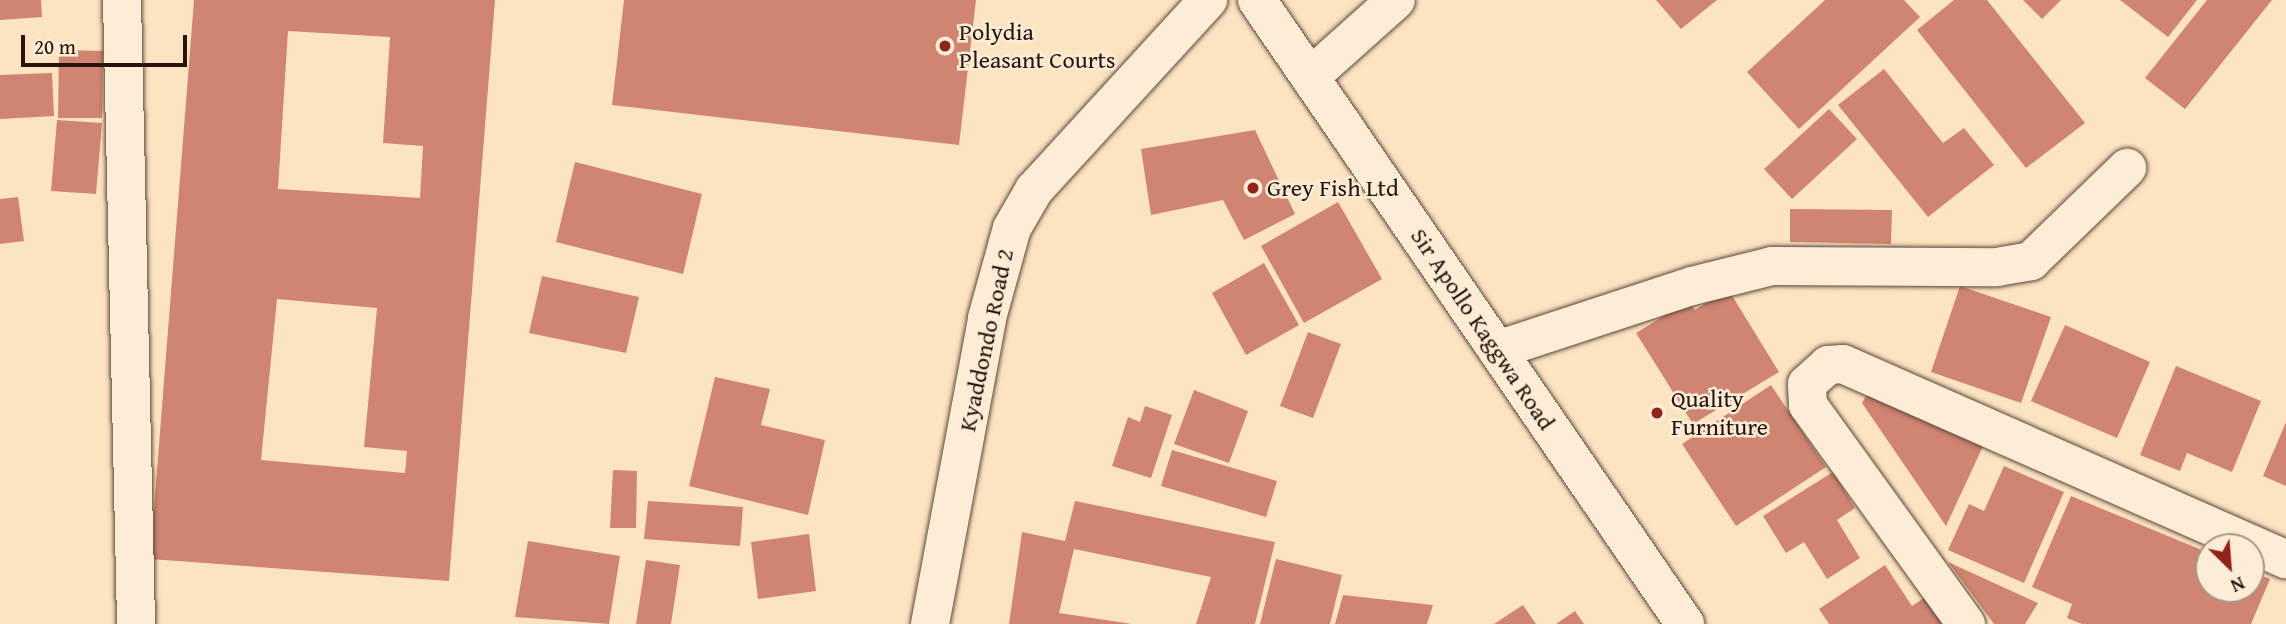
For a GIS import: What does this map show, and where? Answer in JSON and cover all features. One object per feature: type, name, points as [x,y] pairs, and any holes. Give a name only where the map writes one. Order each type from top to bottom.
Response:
[{"type":"street","points":[[122,0],[136,624]]},
{"type":"street","name":"Kyaddondo Road 2","points":[[930,624],[990,306],[1012,228],[1034,190],[1208,0]]},
{"type":"street","name":"Sir Apollo Kaggwa Road","points":[[1257,0],[1685,624]]},
{"type":"street","points":[[1310,77],[1396,0]]},
{"type":"street","points":[[1497,350],[1692,286],[1772,266],[1997,267],[2031,261],[2127,168]]},
{"type":"street","points":[[1966,624],[1808,405],[1807,384],[1828,365],[1843,364],[2286,559]]},
{"type":"building","points":[[0,0],[41,0],[42,17],[0,20]]},
{"type":"building","points":[[194,0],[495,0],[449,581],[150,559]],"holes":[[[288,31],[390,37],[383,143],[423,146],[420,198],[278,189]],[[277,299],[377,308],[364,447],[407,451],[405,473],[261,460]]]},
{"type":"building","points":[[624,0],[976,0],[959,145],[612,105]]},
{"type":"building","points":[[1656,0],[1717,0],[1681,29]]},
{"type":"building","points":[[1825,0],[1904,0],[1920,17],[1799,129],[1747,72]]},
{"type":"building","points":[[1954,0],[1987,0],[2085,123],[2026,168],[1917,30]]},
{"type":"building","points":[[2023,0],[2061,0],[2042,19]]},
{"type":"building","points":[[2120,0],[2197,0],[2168,37]]},
{"type":"building","points":[[2207,0],[2272,0],[2185,109],[2145,78]]},
{"type":"building","points":[[59,50],[103,51],[102,118],[58,118]]},
{"type":"building","points":[[1884,69],[1943,143],[1964,128],[1994,165],[1928,217],[1838,105]]},
{"type":"building","points":[[52,73],[54,116],[0,119],[0,75]]},
{"type":"building","points":[[1829,109],[1857,139],[1792,199],[1764,169]]},
{"type":"building","points":[[57,120],[102,123],[96,194],[51,191]]},
{"type":"building","points":[[1255,130],[1295,214],[1244,240],[1223,200],[1151,215],[1141,149]]},
{"type":"building","points":[[575,162],[702,194],[683,274],[556,242]]},
{"type":"building","points":[[18,197],[24,241],[0,244],[0,199]]},
{"type":"building","points":[[1338,202],[1382,279],[1304,323],[1261,246]]},
{"type":"building","points":[[1790,209],[1892,210],[1891,244],[1790,242]]},
{"type":"building","points":[[1264,263],[1299,325],[1246,355],[1212,293]]},
{"type":"building","points":[[542,276],[639,297],[626,353],[529,333]]},
{"type":"building","points":[[1960,286],[2051,317],[2021,403],[1931,372]]},
{"type":"building","points":[[1728,289],[1779,372],[1693,424],[1636,333],[1688,301],[1695,310]]},
{"type":"building","points":[[2065,325],[2150,362],[2117,438],[2031,401]]},
{"type":"building","points":[[1308,332],[1341,344],[1313,418],[1280,406]]},
{"type":"building","points":[[2176,366],[2261,401],[2232,472],[2187,453],[2180,471],[2140,455]]},
{"type":"building","points":[[715,377],[770,389],[761,425],[825,440],[808,515],[689,486]]},
{"type":"building","points":[[1771,385],[1826,467],[1736,526],[1682,444]]},
{"type":"building","points":[[1194,390],[1248,411],[1229,463],[1174,444]]},
{"type":"building","points":[[1869,390],[1985,442],[1946,526],[1862,403]]},
{"type":"building","points":[[1145,406],[1172,415],[1151,478],[1112,466],[1128,417],[1140,422]]},
{"type":"building","points":[[2286,422],[2286,486],[2263,476]]},
{"type":"building","points":[[1172,450],[1277,481],[1266,517],[1161,486]]},
{"type":"building","points":[[2004,466],[2064,492],[2024,583],[1948,550],[1969,504],[1984,511]]},
{"type":"building","points":[[613,470],[637,471],[636,528],[610,528]]},
{"type":"building","points":[[1833,472],[1855,508],[1837,520],[1860,558],[1827,579],[1804,542],[1786,553],[1763,516]]},
{"type":"building","points":[[2071,496],[2195,547],[2195,603],[2260,603],[2251,624],[2082,624],[2067,618],[2072,604],[2032,587]]},
{"type":"building","points":[[648,501],[743,507],[740,546],[644,539]]},
{"type":"building","points":[[1075,501],[1275,542],[1255,624],[1196,624],[1211,577],[1074,549],[1059,613],[1132,624],[1009,624],[1022,532],[1065,541]]},
{"type":"building","points":[[809,534],[816,591],[758,599],[751,542]]},
{"type":"building","points":[[528,541],[620,556],[609,624],[515,617]]},
{"type":"building","points":[[1276,559],[1342,575],[1330,624],[1260,624]]},
{"type":"building","points":[[646,560],[680,565],[671,624],[636,624]]},
{"type":"building","points":[[1948,562],[2038,603],[2025,624],[1994,624]]},
{"type":"building","points":[[1885,565],[1912,606],[1927,596],[1945,624],[1829,624],[1819,609]]},
{"type":"building","points":[[2265,577],[2270,579],[2265,591]]},
{"type":"building","points":[[1343,595],[1433,605],[1427,624],[1335,624]]},
{"type":"building","points":[[1523,605],[1536,624],[1494,624]]},
{"type":"building","points":[[1575,611],[1584,624],[1556,624]]},
{"type":"place","name":"Polydia Pleasant Courts","points":[[945,46]]},
{"type":"place","name":"Grey Fish Ltd","points":[[1253,188]]},
{"type":"place","name":"Quality Furniture","points":[[1657,413]]}]
